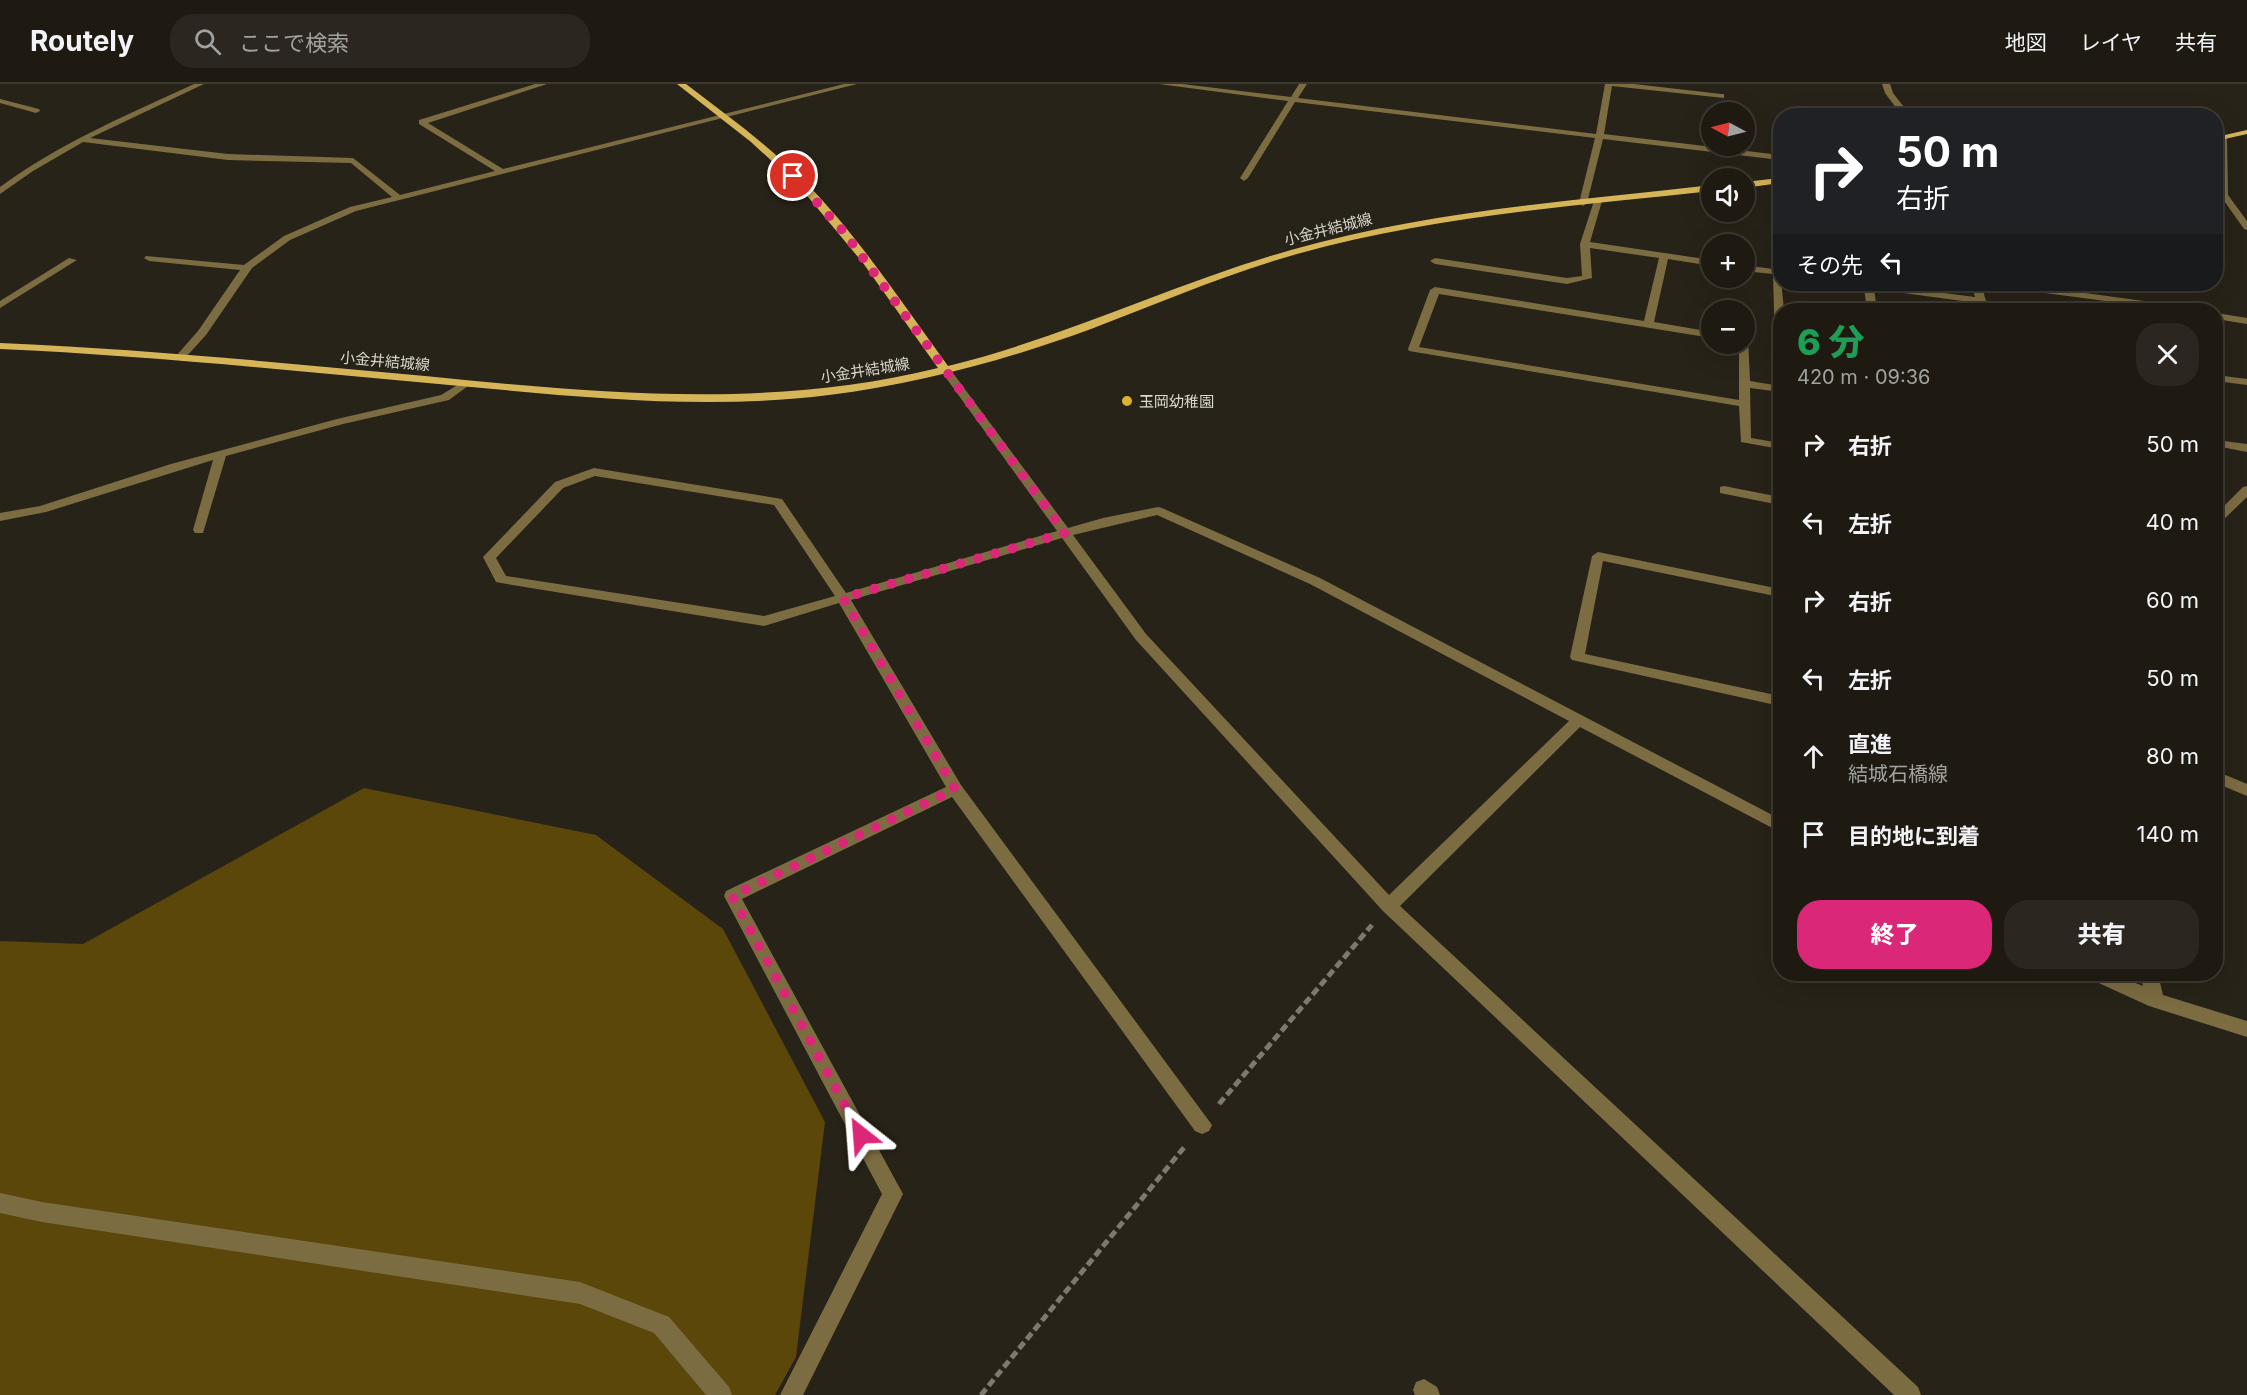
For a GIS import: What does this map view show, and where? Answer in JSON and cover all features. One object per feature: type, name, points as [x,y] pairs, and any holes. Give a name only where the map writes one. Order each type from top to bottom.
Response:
[{"type":"main road","points":[[681,84],[779,161],[844,232],[946,371]]},
{"type":"main road","points":[[2223,137],[2247,132]]},
{"type":"main road","points":[[1755,184],[1773,182]]},
{"type":"main road","name":"小金井結城線","points":[[0,346],[181,356],[464,384],[638,398],[722,399],[824,393],[946,371],[1083,328],[1199,282],[1298,250],[1407,226],[1583,202],[1701,189]]},
{"type":"street","points":[[0,191],[30,169],[82,140],[200,84]]},
{"type":"street","points":[[501,171],[422,122],[543,84]]},
{"type":"street","points":[[181,356],[202,333],[247,268],[287,238],[353,208],[725,117],[841,85],[854,84]]},
{"type":"street","points":[[1163,84],[1773,157]]},
{"type":"street","points":[[1244,178],[1303,84]]},
{"type":"street","points":[[1583,202],[1611,84],[1721,96]]},
{"type":"street","points":[[1886,84],[1889,93],[1901,108]]},
{"type":"street","points":[[0,102],[36,111]]},
{"type":"street","points":[[82,140],[228,157],[353,161],[399,197]]},
{"type":"street","points":[[2223,184],[2224,195],[2247,227]]},
{"type":"street","points":[[1436,261],[1567,281],[1587,278],[1586,244],[1598,201]]},
{"type":"street","points":[[1586,244],[1701,261]]},
{"type":"street","points":[[1648,325],[1664,256]]},
{"type":"street","points":[[149,258],[247,268]]},
{"type":"street","points":[[0,305],[72,261]]},
{"type":"street","points":[[1755,270],[1773,272]]},
{"type":"street","points":[[1701,333],[1435,290],[1413,349],[1745,404]]},
{"type":"street","points":[[1901,291],[1966,303]]},
{"type":"street","points":[[2056,291],[2148,303]]},
{"type":"street","points":[[2223,317],[2247,321]]},
{"type":"street","points":[[1745,354],[1745,440],[1773,445]]},
{"type":"street","points":[[946,371],[1141,636],[1389,906],[1910,1395]]},
{"type":"street","points":[[2223,379],[2247,382]]},
{"type":"street","points":[[0,518],[42,508],[221,454],[341,421],[445,398],[464,384]]},
{"type":"street","points":[[1746,384],[1773,388]]},
{"type":"street","points":[[2223,444],[2247,448]]},
{"type":"street","points":[[199,530],[221,454]]},
{"type":"street","points":[[1202,1125],[955,789],[843,598],[778,502],[594,472],[559,485],[489,557],[501,579],[764,621],[843,598],[1065,533],[1103,522],[1158,511],[1315,581],[1773,822]]},
{"type":"street","points":[[1724,490],[1773,500]]},
{"type":"street","points":[[2223,513],[2247,490]]},
{"type":"street","points":[[1773,592],[1598,556],[1577,657],[1773,699]]},
{"type":"street","points":[[1389,906],[1580,720]]},
{"type":"street","points":[[2223,780],[2247,790]]},
{"type":"street","points":[[791,1395],[893,1194],[732,896],[955,789]]},
{"type":"street","points":[[2113,981],[2155,1000],[2247,1029]]},
{"type":"street","points":[[2151,981],[2155,1000]]},
{"type":"street","points":[[0,1203],[42,1212],[580,1293],[661,1325],[721,1395]]},
{"type":"path","points":[[981,1395],[1202,1125],[1389,906]]},
{"type":"shaded area","points":[[364,788],[596,835],[723,929],[825,1122],[796,1357],[775,1395],[0,1395],[0,941],[83,944]]},
{"type":"place","name":"玉岡幼稚園","points":[[1127,401]]},
{"type":"route","points":[[793,176],[844,232],[1065,533],[843,598],[955,789],[732,896],[861,1135]]}]
